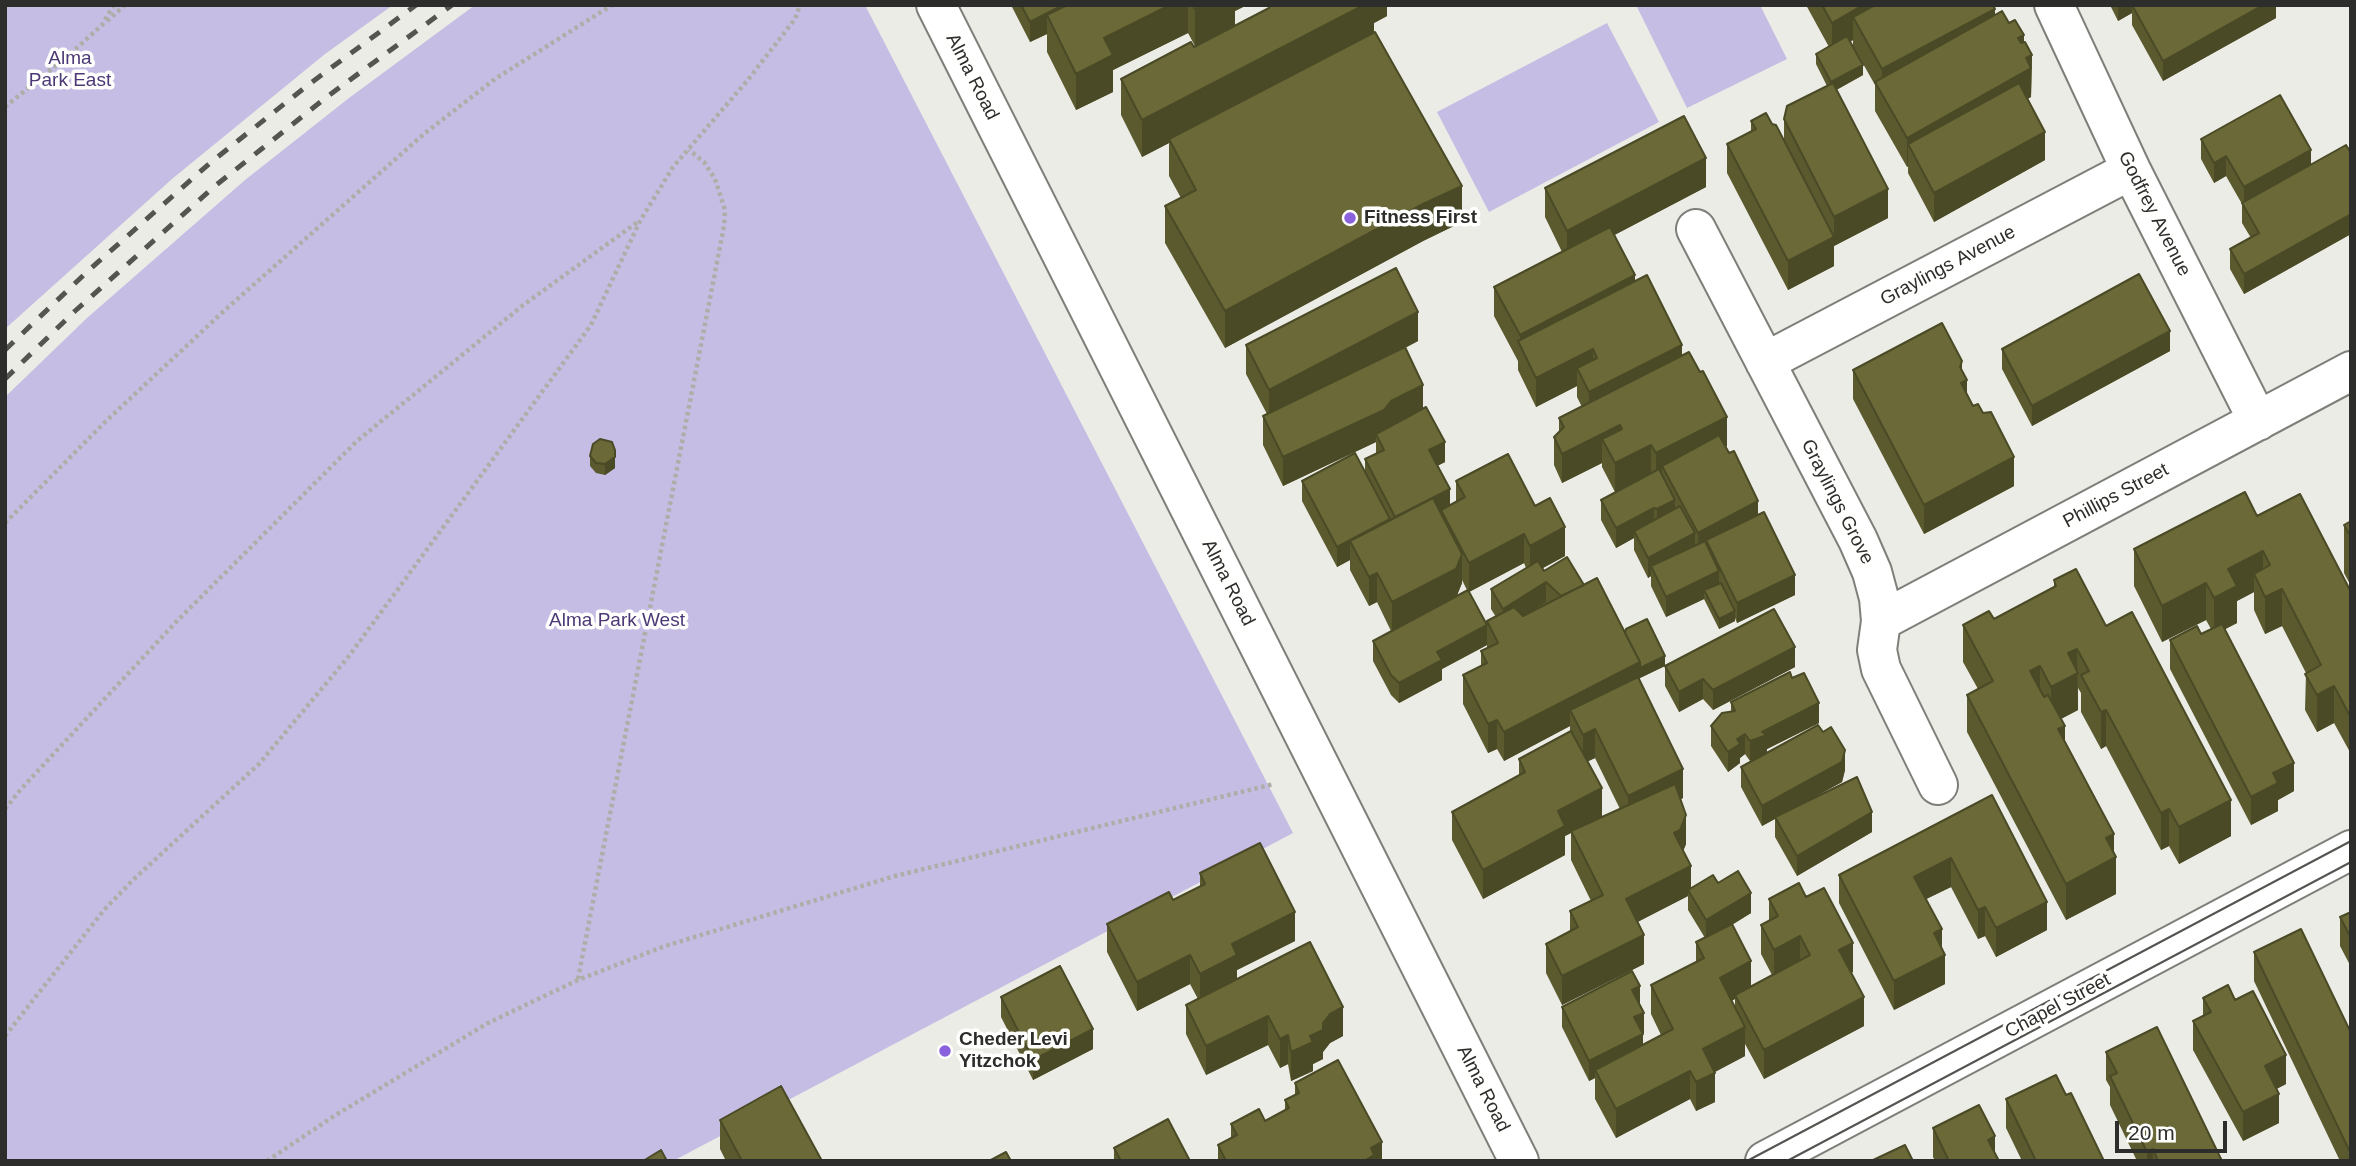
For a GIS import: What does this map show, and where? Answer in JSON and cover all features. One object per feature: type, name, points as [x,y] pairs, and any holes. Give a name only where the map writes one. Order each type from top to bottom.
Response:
[{"type":"street","name":"Alma Road","points":[[936,5],[1519,1161]]},
{"type":"street","name":"Godfrey Avenue","points":[[2054,5],[2131,170],[2258,421]]},
{"type":"street","name":"Graylings Avenue","points":[[1765,362],[2131,170]]},
{"type":"street","name":"Graylings Grove","points":[[1696,229],[1858,540],[1872,572],[1879,598],[1881,621],[1877,650],[1881,669],[1938,785]]},
{"type":"street","name":"Phillips Street","points":[[1881,621],[2351,371]]},
{"type":"street","name":"Chapel Street","points":[[1765,1161],[2351,850]]},
{"type":"path","points":[[102,25],[114,5]]},
{"type":"path","points":[[5,107],[125,5]]},
{"type":"path","points":[[5,523],[106,422],[225,310],[425,133],[495,79],[612,5]]},
{"type":"path","points":[[5,1036],[104,910],[259,764],[349,656],[591,325],[640,221],[673,167],[763,60],[795,19],[800,5]]},
{"type":"path","points":[[578,980],[724,226],[725,210],[715,179],[704,162],[688,149]]},
{"type":"path","points":[[5,809],[176,622],[357,441],[522,306],[640,221]]},
{"type":"path","points":[[267,1161],[334,1116],[488,1023],[578,980],[665,946],[895,876],[1273,783]]},
{"type":"green space","name":"Alma Park East","points":[[5,5],[393,5],[325,54],[172,179],[5,329]]},
{"type":"green space","name":"Alma Park West","points":[[475,5],[865,5],[1293,833],[673,1161],[5,1161],[5,397],[87,318],[245,180],[349,98]]},
{"type":"green space","points":[[1636,5],[1760,5],[1787,59],[1687,108]]},
{"type":"green space","points":[[1607,23],[1659,122],[1489,212],[1437,112]]},
{"type":"building","points":[[1021,5],[1063,5],[1030,22]]},
{"type":"building","points":[[1067,5],[1170,5],[1104,38],[1113,55],[1076,74],[1047,15]]},
{"type":"building","points":[[1270,5],[1364,5],[1142,120],[1121,79],[1191,42],[1194,47],[1269,8]]},
{"type":"building","points":[[1822,5],[1863,5],[1832,23]]},
{"type":"building","points":[[1875,5],[1993,5],[1995,9],[1882,69],[1853,17]]},
{"type":"building","points":[[2132,5],[2263,5],[2163,61]]},
{"type":"building","points":[[2002,11],[2009,23],[2015,20],[2024,35],[2018,38],[2021,43],[2025,42],[2032,55],[2026,58],[2031,68],[1907,138],[1875,82]]},
{"type":"building","points":[[1375,32],[1462,186],[1423,204],[1225,311],[1165,206],[1196,190],[1169,139]]},
{"type":"building","points":[[1847,36],[1863,65],[1831,82],[1816,54]]},
{"type":"building","points":[[1833,83],[1888,189],[1834,217],[1784,119],[1787,106]]},
{"type":"building","points":[[2019,83],[2045,132],[1934,193],[1908,144]]},
{"type":"building","points":[[2280,95],[2311,150],[2244,187],[2226,156],[2214,163],[2201,139]]},
{"type":"building","points":[[1766,113],[1772,124],[1776,125],[1834,237],[1788,261],[1727,144],[1756,129],[1751,121]]},
{"type":"building","points":[[1684,116],[1706,158],[1567,231],[1545,188]]},
{"type":"building","points":[[2346,145],[2351,153],[2351,214],[2244,274],[2230,249],[2259,233],[2242,203]]},
{"type":"building","points":[[1610,227],[1635,275],[1520,335],[1494,287]]},
{"type":"building","points":[[1396,268],[1418,312],[1269,390],[1246,345]]},
{"type":"building","points":[[2139,274],[2170,331],[2032,406],[2002,349]]},
{"type":"building","points":[[1647,275],[1682,345],[1589,392],[1577,368],[1597,358],[1593,349],[1536,378],[1518,341]]},
{"type":"building","points":[[1942,323],[1962,361],[1960,367],[1967,380],[1961,383],[1973,406],[1978,404],[1983,413],[1991,412],[2014,457],[1924,505],[1853,370]]},
{"type":"building","points":[[1405,347],[1423,385],[1391,401],[1384,410],[1283,457],[1263,416]]},
{"type":"building","points":[[1689,352],[1700,372],[1703,371],[1727,417],[1656,453],[1651,445],[1615,463],[1602,439],[1622,429],[1620,425],[1562,454],[1554,437],[1564,427],[1559,418]]},
{"type":"building","points":[[1426,407],[1445,442],[1429,450],[1450,489],[1395,517],[1365,459],[1384,450],[1376,434]]},
{"type":"building","points":[[1719,435],[1729,453],[1734,451],[1758,501],[1698,533],[1662,466]]},
{"type":"building","points":[[600,439],[612,442],[615,450],[615,457],[605,464],[596,463],[590,456],[593,444]]},
{"type":"building","points":[[1355,453],[1390,519],[1337,547],[1302,481]]},
{"type":"building","points":[[1508,454],[1535,506],[1550,498],[1565,527],[1530,546],[1524,534],[1469,563],[1441,510],[1465,497],[1456,481]]},
{"type":"building","points":[[1659,469],[1675,500],[1616,528],[1601,500]]},
{"type":"building","points":[[2245,492],[2257,516],[2300,494],[2351,592],[2351,718],[2334,686],[2317,695],[2305,674],[2321,665],[2282,589],[2265,597],[2254,574],[2270,565],[2263,551],[2228,569],[2237,586],[2214,598],[2206,583],[2162,606],[2134,549]]},
{"type":"building","points":[[1433,498],[1462,554],[1456,569],[1392,602],[1377,573],[1369,577],[1350,541]]},
{"type":"building","points":[[1680,506],[1695,533],[1648,558],[1634,531]]},
{"type":"building","points":[[1764,512],[1795,575],[1737,603],[1706,540]]},
{"type":"building","points":[[2351,521],[2351,537],[2344,525]]},
{"type":"building","points":[[1705,541],[1719,571],[1666,597],[1651,566]]},
{"type":"building","points":[[1567,557],[1584,585],[1561,596],[1546,582],[1503,609],[1491,589],[1538,561],[1544,571]]},
{"type":"building","points":[[2076,569],[2106,626],[2132,612],[2231,800],[2179,827],[2169,809],[2161,813],[2106,710],[2101,712],[2081,675],[2089,671],[2077,649],[2068,653],[2078,673],[2051,687],[2040,666],[2030,671],[2044,697],[2048,695],[2065,726],[2058,729],[2114,834],[2106,838],[2116,857],[2066,884],[1967,695],[1993,681],[1963,625],[1989,611],[1994,619],[2056,586],[2054,580]]},
{"type":"building","points":[[1597,578],[1640,662],[1504,732],[1497,720],[1488,724],[1463,675],[1487,663],[1481,651],[1498,643],[1487,621],[1514,607],[1523,616]]},
{"type":"building","points":[[1721,583],[1735,611],[1719,619],[1704,590]]},
{"type":"building","points":[[1468,590],[1487,625],[1437,652],[1442,660],[1399,683],[1391,675],[1373,641]]},
{"type":"building","points":[[1774,609],[1795,647],[1713,690],[1703,679],[1679,692],[1665,666]]},
{"type":"building","points":[[1647,619],[1665,656],[1640,668],[1640,662],[1625,633],[1626,629]]},
{"type":"building","points":[[2222,624],[2294,763],[2273,773],[2278,783],[2251,797],[2170,640],[2197,626],[2201,634]]},
{"type":"building","points":[[1790,672],[1792,678],[1804,673],[1819,703],[1762,732],[1767,735],[1750,741],[1745,734],[1737,739],[1740,744],[1728,752],[1711,726],[1722,713],[1735,711],[1731,702]]},
{"type":"building","points":[[1638,677],[1683,769],[1628,796],[1595,729],[1583,735],[1570,710]]},
{"type":"building","points":[[1818,725],[1823,732],[1831,727],[1845,750],[1842,762],[1762,806],[1741,767]]},
{"type":"building","points":[[1571,731],[1602,788],[1558,811],[1565,826],[1483,870],[1452,812],[1525,772],[1519,759]]},
{"type":"building","points":[[1857,777],[1872,812],[1797,856],[1775,817]]},
{"type":"building","points":[[1675,784],[1686,815],[1680,830],[1674,833],[1691,866],[1626,899],[1644,935],[1562,976],[1546,944],[1578,927],[1570,911],[1603,895],[1571,831]]},
{"type":"building","points":[[1992,795],[2047,902],[1996,928],[1985,907],[1978,910],[1951,858],[1914,877],[1942,929],[1934,933],[1945,955],[1894,981],[1839,875]]},
{"type":"building","points":[[1260,843],[1295,912],[1232,944],[1237,955],[1200,974],[1190,955],[1137,982],[1107,924],[1169,892],[1173,900],[1205,884],[1200,873]]},
{"type":"building","points":[[1738,871],[1751,893],[1706,920],[1688,890],[1713,875],[1718,883]]},
{"type":"building","points":[[1799,883],[1806,897],[1824,888],[1853,943],[1839,950],[1864,997],[1764,1050],[1735,995],[1810,955],[1800,936],[1774,950],[1761,925],[1778,916],[1769,899]]},
{"type":"building","points":[[2351,912],[2351,938],[2340,917]]},
{"type":"building","points":[[1732,924],[1751,961],[1720,978],[1745,1027],[1703,1049],[1715,1073],[1696,1082],[1690,1071],[1616,1109],[1595,1070],[1673,1029],[1651,985],[1704,958],[1696,942]]},
{"type":"building","points":[[2301,929],[2351,1033],[2351,1154],[2254,952]]},
{"type":"building","points":[[1310,942],[1343,1007],[1330,1014],[1323,1023],[1323,1030],[1310,1036],[1313,1042],[1291,1052],[1288,1035],[1280,1039],[1268,1016],[1206,1046],[1186,1005]]},
{"type":"building","points":[[1060,966],[1093,1029],[1033,1060],[1001,997]]},
{"type":"building","points":[[1632,971],[1640,986],[1632,990],[1644,1013],[1634,1017],[1643,1034],[1589,1061],[1562,1007]]},
{"type":"building","points":[[2228,985],[2235,1000],[2253,991],[2286,1055],[2265,1066],[2279,1094],[2243,1112],[2193,1021],[2211,1012],[2203,998]]},
{"type":"building","points":[[2157,1027],[2222,1161],[2158,1161],[2153,1149],[2147,1152],[2110,1076],[2117,1073],[2106,1052]]},
{"type":"building","points":[[1338,1060],[1382,1142],[1371,1148],[1374,1155],[1364,1161],[1226,1161],[1218,1145],[1237,1135],[1231,1124],[1259,1109],[1265,1121],[1289,1108],[1285,1100],[1299,1093],[1295,1083]]},
{"type":"building","points":[[2056,1075],[2066,1095],[2071,1093],[2104,1161],[2036,1161],[2006,1099]]},
{"type":"building","points":[[781,1086],[822,1161],[742,1161],[720,1120]]},
{"type":"building","points":[[1979,1105],[1995,1136],[1988,1140],[1999,1161],[1949,1161],[1933,1128]]},
{"type":"building","points":[[1168,1119],[1190,1161],[1121,1161],[1114,1148]]},
{"type":"building","points":[[1905,1145],[1913,1161],[1871,1161]]},
{"type":"building","points":[[661,1150],[667,1161],[643,1161]]},
{"type":"building","points":[[1006,1152],[1011,1161],[989,1161]]},
{"type":"tram line","points":[[1747,1161],[2351,841]]},
{"type":"tram line","points":[[1787,1161],[2351,862]]},
{"type":"railway","points":[[5,350],[89,270],[210,163],[308,85],[416,5]]},
{"type":"railway","points":[[5,379],[75,311],[215,186],[328,96],[452,5]]},
{"type":"place","name":"Fitness First","points":[[1350,218]]},
{"type":"place","name":"Cheder Levi Yitzchok","points":[[945,1051]]}]
